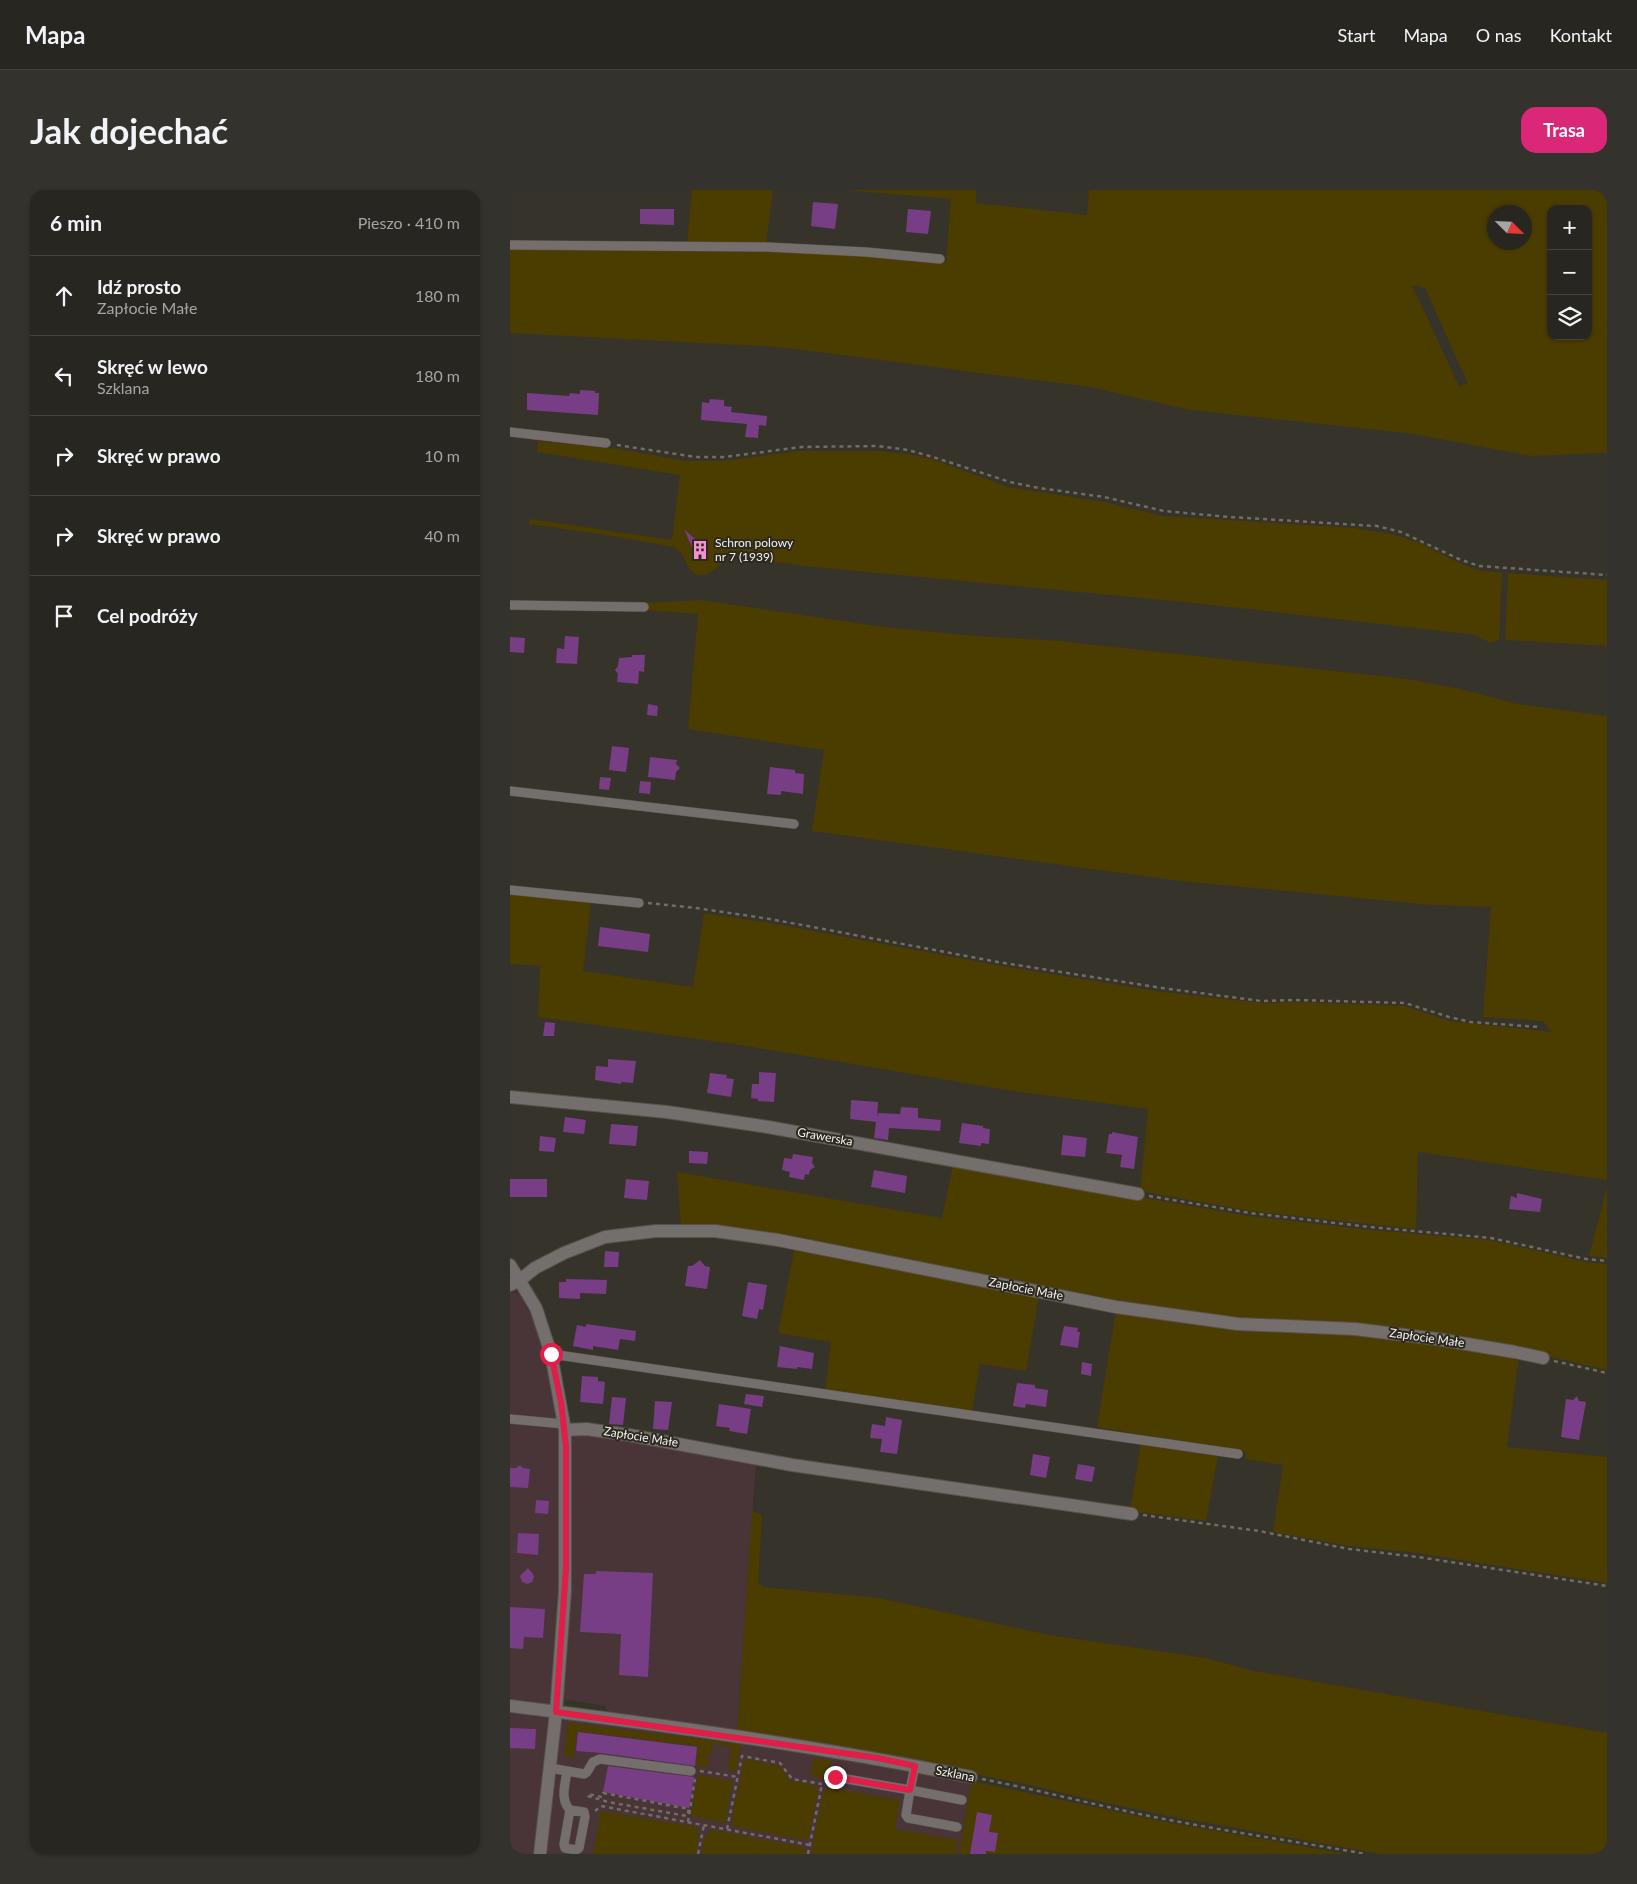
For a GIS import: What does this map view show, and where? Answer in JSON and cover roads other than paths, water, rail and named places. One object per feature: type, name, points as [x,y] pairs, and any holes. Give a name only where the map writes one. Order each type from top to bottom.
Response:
[{"type":"street","name":"Grawerska","points":[[510,1096],[667,1112],[768,1127],[1138,1194]]},
{"type":"street","name":"Zapłocie Małe","points":[[515,1283],[535,1268],[564,1253],[605,1237],[656,1231],[715,1231],[778,1240],[1116,1307],[1238,1324],[1355,1329],[1437,1338],[1543,1358]]},
{"type":"street","points":[[510,1265],[515,1283],[536,1308],[551,1354],[564,1427],[566,1568],[556,1712],[540,1854]]},
{"type":"street","name":"Zapłocie Małe","points":[[564,1427],[620,1434],[792,1465],[1132,1514]]},
{"type":"street","name":"Szklana","points":[[510,1706],[878,1758],[971,1777]]},
{"type":"lane","points":[[510,245],[776,248],[866,252],[940,260]]},
{"type":"lane","points":[[510,432],[606,443]]},
{"type":"lane","points":[[510,606],[644,607]]},
{"type":"lane","points":[[510,791],[794,824]]},
{"type":"lane","points":[[510,890],[639,902]]},
{"type":"lane","points":[[551,1354],[1238,1454]]},
{"type":"lane","points":[[510,1419],[564,1427]]},
{"type":"lane","points":[[550,1768],[584,1774],[592,1762],[600,1759],[694,1771]]},
{"type":"lane","points":[[915,1766],[906,1815],[908,1818],[956,1826]]},
{"type":"lane","points":[[567,1771],[564,1799],[566,1805],[570,1810],[584,1812],[585,1817],[579,1848],[576,1850],[565,1848],[564,1844],[570,1810]]},
{"type":"lane","points":[[835,1777],[962,1800]]},
{"type":"place","name":"Schron polowy nr 7 (1939)","points":[[700,550]]}]
